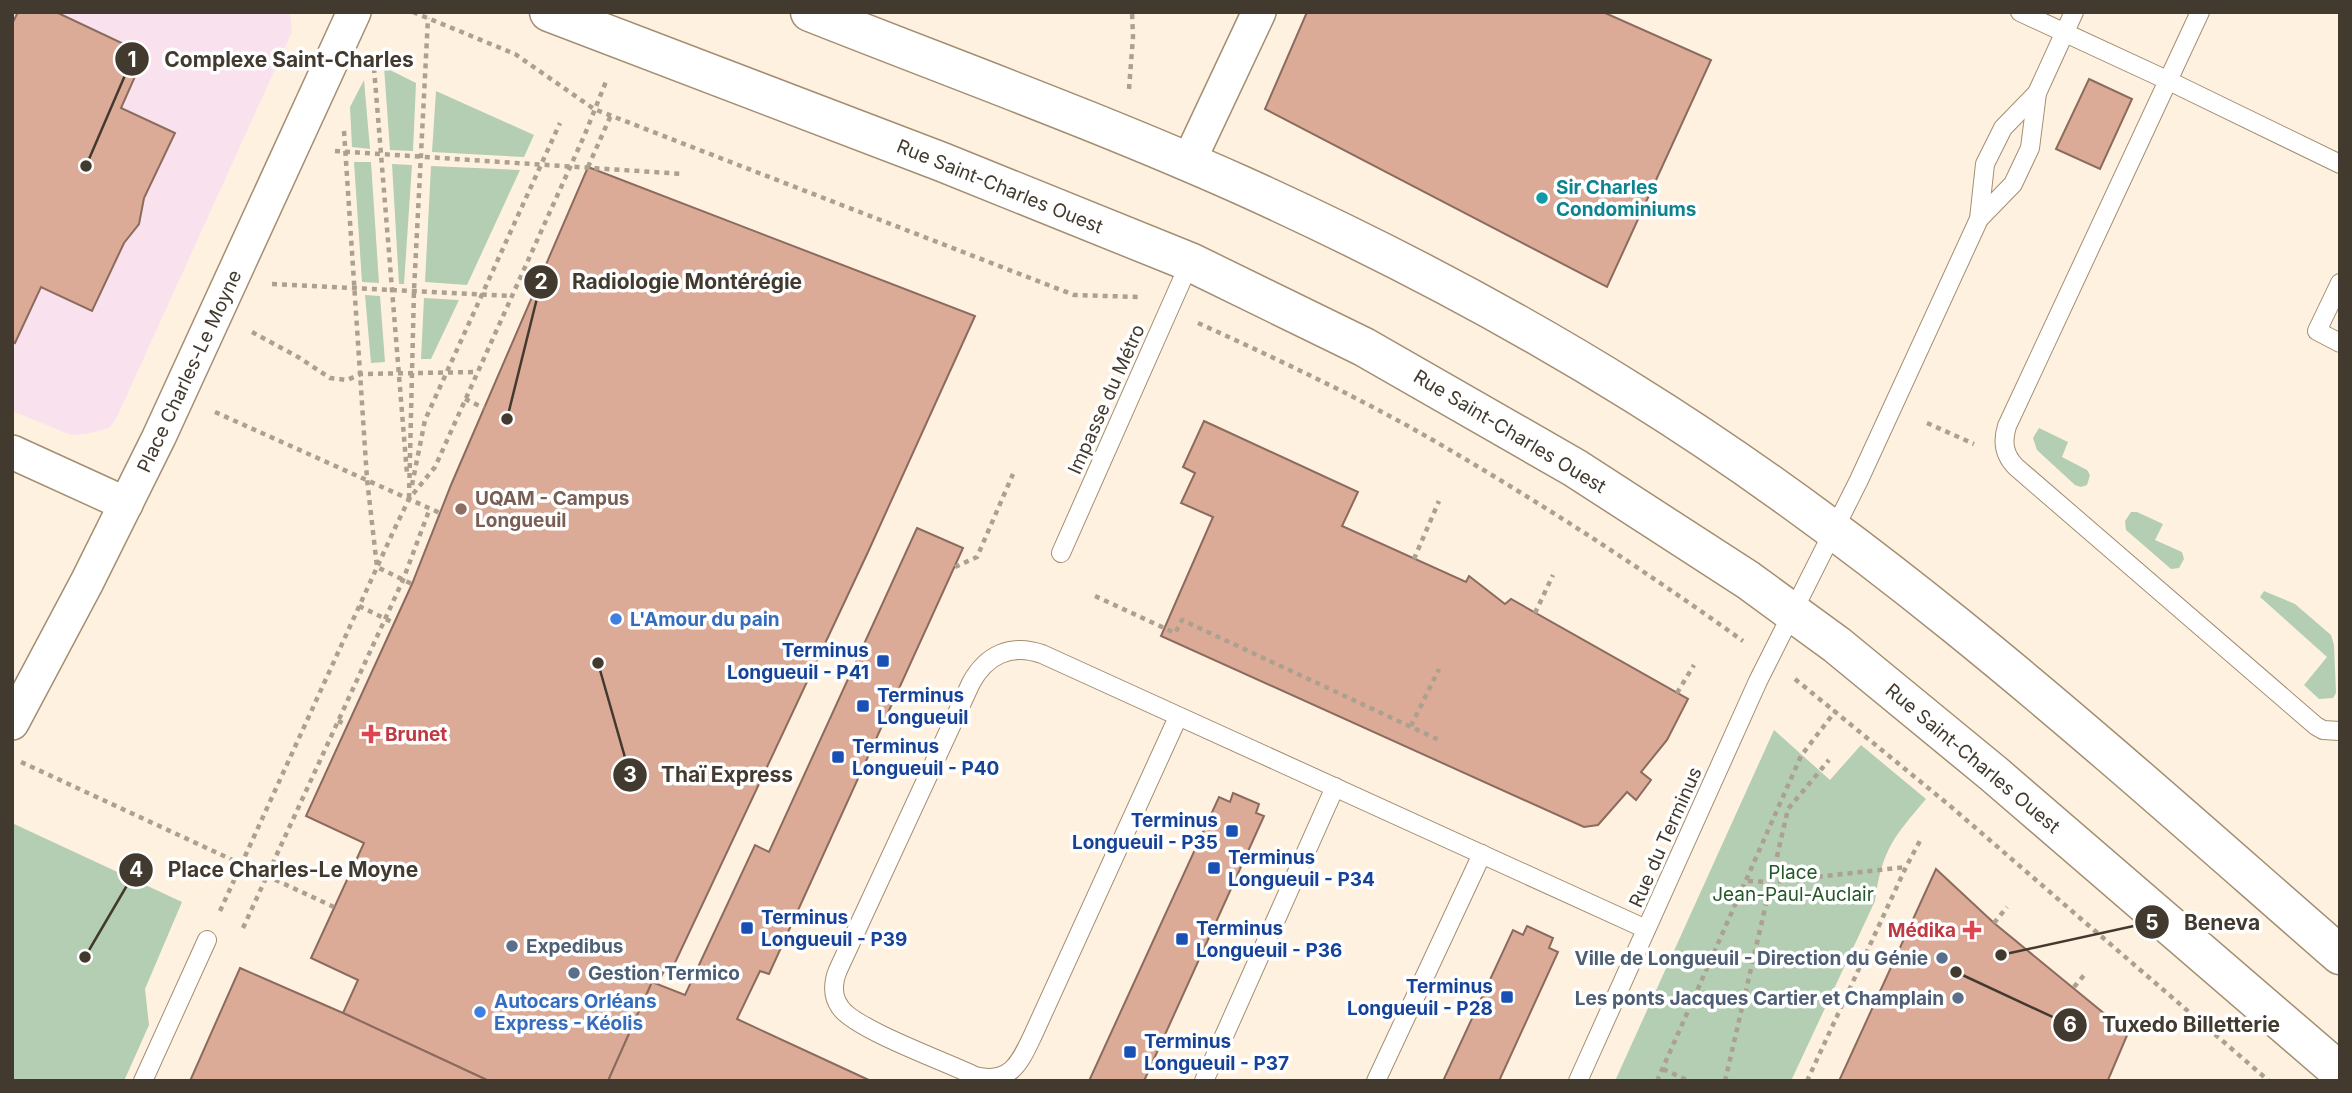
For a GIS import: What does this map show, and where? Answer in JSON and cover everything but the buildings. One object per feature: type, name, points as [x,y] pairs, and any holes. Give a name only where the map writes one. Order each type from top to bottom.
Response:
[{"type":"street","name":"Place Charles-Le Moyne","points":[[12,723],[126,503],[354,12]]},
{"type":"street","name":"Rue Saint-Charles Ouest","points":[[549,12],[594,20],[1191,262],[1416,375],[1575,468],[1701,548],[1793,612],[1876,676],[2340,1072]]},
{"type":"street","points":[[810,12],[1053,107],[1289,207],[1533,333],[1694,432],[1833,528],[1927,600],[2152,790],[2340,955]]},
{"type":"street","points":[[1188,163],[1259,12]]},
{"type":"street","points":[[12,452],[126,503]]},
{"type":"lane","points":[[2020,12],[2340,164]]},
{"type":"lane","points":[[1979,219],[1985,164],[2003,128],[2037,93],[2074,12]]},
{"type":"lane","points":[[2200,12],[2007,426],[2004,435],[2006,452],[2016,467],[2316,726],[2323,730],[2340,731]]},
{"type":"lane","points":[[1979,219],[2013,184],[2032,142],[2037,93]]},
{"type":"lane","name":"Rue du Terminus","points":[[1578,1081],[1758,681],[1859,480],[1979,219]]},
{"type":"lane","name":"Impasse du Métro","points":[[1061,553],[1191,262]]},
{"type":"lane","points":[[2340,283],[2317,331],[2340,344]]},
{"type":"lane","points":[[1178,717],[1017,1066],[993,1079],[975,1076],[859,1023],[841,1009],[836,1000],[834,980],[971,682],[978,670],[996,654],[1007,650],[1031,650],[1646,929]]},
{"type":"lane","points":[[1204,1081],[1335,787]]},
{"type":"lane","points":[[1376,1081],[1482,854]]},
{"type":"lane","points":[[143,1081],[207,940]]},
{"type":"path","points":[[413,12],[515,54],[594,108],[611,115],[1073,295],[1124,295],[1146,299]]},
{"type":"path","points":[[1129,89],[1132,12]]},
{"type":"path","points":[[409,499],[414,290],[428,18]]},
{"type":"path","points":[[373,66],[409,499]]},
{"type":"path","points":[[409,499],[435,467],[571,166],[609,73]]},
{"type":"path","points":[[588,167],[611,115]]},
{"type":"path","points":[[217,917],[409,499],[425,420],[560,123]]},
{"type":"path","points":[[343,126],[367,479],[377,567]]},
{"type":"path","points":[[327,150],[380,156],[683,174]]},
{"type":"path","points":[[271,284],[512,296]]},
{"type":"path","points":[[1191,319],[1283,362],[1429,438],[1556,516],[1699,610]]},
{"type":"path","points":[[247,330],[298,357],[330,378],[347,380],[361,374],[478,372]]},
{"type":"path","points":[[465,399],[484,408]]},
{"type":"path","points":[[203,407],[440,513]]},
{"type":"path","points":[[1927,423],[1973,444]]},
{"type":"path","points":[[955,567],[977,557],[1013,474]]},
{"type":"path","points":[[1414,559],[1439,501]]},
{"type":"path","points":[[243,928],[403,580],[430,508]]},
{"type":"path","points":[[377,567],[412,584]]},
{"type":"path","points":[[1535,613],[1553,575]]},
{"type":"path","points":[[1095,596],[1175,633],[1182,620],[1439,740]]},
{"type":"path","points":[[359,606],[394,623]]},
{"type":"path","points":[[1677,693],[1694,666]]},
{"type":"path","points":[[1411,726],[1439,669]]},
{"type":"path","points":[[1826,702],[2269,1081]]},
{"type":"path","points":[[1657,1081],[1801,757],[1836,710]]},
{"type":"path","points":[[338,721],[347,725]]},
{"type":"path","points":[[14,759],[334,907]]},
{"type":"path","points":[[1725,1081],[1788,809],[1829,760]]},
{"type":"path","points":[[1780,806],[1788,809]]},
{"type":"path","points":[[1807,1081],[1922,837]]},
{"type":"path","points":[[1748,881],[1771,882],[1906,867]]},
{"type":"path","points":[[1994,923],[2007,907]]},
{"type":"path","points":[[2074,987],[2085,974]]},
{"type":"path","points":[[1846,995],[1873,1007]]},
{"type":"path","points":[[1662,1069],[1689,1081]]},
{"type":"shaded area","points":[[12,12],[287,12],[291,18],[292,32],[116,419],[109,428],[87,434],[71,435],[12,411]]},
{"type":"green space","points":[[384,67],[416,83],[413,151],[390,150]]},
{"type":"green space","points":[[364,80],[370,149],[352,147],[350,107]]},
{"type":"green space","points":[[436,91],[534,135],[524,157],[432,152]]},
{"type":"green space","points":[[354,162],[371,162],[379,283],[362,282]]},
{"type":"green space","points":[[392,164],[412,165],[404,284],[399,284]]},
{"type":"green space","points":[[431,166],[520,170],[467,285],[425,282]]},
{"type":"green space","points":[[365,295],[380,296],[385,362],[371,363]]},
{"type":"green space","points":[[424,298],[459,300],[431,359],[421,359]]},
{"type":"green space","points":[[2039,428],[2068,442],[2062,457],[2087,470],[2090,475],[2087,485],[2075,485],[2037,450],[2033,438]]},
{"type":"green space","points":[[2131,512],[2137,512],[2163,524],[2155,540],[2182,552],[2184,559],[2179,568],[2171,569],[2126,530],[2125,521]]},
{"type":"green space","points":[[2264,591],[2295,604],[2331,635],[2334,645],[2336,693],[2333,698],[2319,699],[2304,685],[2327,657],[2260,597]]},
{"type":"green space","name":"Place Jean-Paul-Auclair","points":[[1774,730],[1830,780],[1861,745],[1926,799],[1891,845],[1881,868],[1875,901],[1791,1081],[1615,1081]]},
{"type":"green space","points":[[12,823],[182,902],[145,989],[149,1025],[124,1081],[12,1081]]},
{"type":"place","name":"Complexe Saint-Charles","points":[[86,166]]},
{"type":"place","name":"Sir Charles Condominiums","points":[[1542,198]]},
{"type":"place","name":"Radiologie Montérégie","points":[[507,419]]},
{"type":"place","name":"UQAM - Campus Longueuil","points":[[461,509]]},
{"type":"place","name":"L'Amour du pain","points":[[616,619]]},
{"type":"place","name":"Terminus Longueuil - P41","points":[[883,661]]},
{"type":"place","name":"Thaï Express","points":[[598,663]]},
{"type":"place","name":"Terminus Longueuil","points":[[863,706]]},
{"type":"place","name":"Brunet","points":[[371,734]]},
{"type":"place","name":"Terminus Longueuil - P40","points":[[838,757]]},
{"type":"place","name":"Terminus Longueuil - P35","points":[[1232,831]]},
{"type":"place","name":"Terminus Longueuil - P34","points":[[1214,868]]},
{"type":"place","name":"Terminus Longueuil - P39","points":[[747,928]]},
{"type":"place","name":"Médika","points":[[1972,930]]},
{"type":"place","name":"Terminus Longueuil - P36","points":[[1182,939]]},
{"type":"place","name":"Expedibus","points":[[512,946]]},
{"type":"place","name":"Beneva","points":[[2001,955]]},
{"type":"place","name":"Place Charles-Le Moyne","points":[[85,957]]},
{"type":"place","name":"Ville de Longueuil - Direction du Génie","points":[[1942,958]]},
{"type":"place","name":"Tuxedo Billetterie","points":[[1956,972]]},
{"type":"place","name":"Gestion Termico","points":[[574,973]]},
{"type":"place","name":"Terminus Longueuil - P28","points":[[1507,997]]},
{"type":"place","name":"Les ponts Jacques Cartier et Champlain","points":[[1958,998]]},
{"type":"place","name":"Autocars Orléans Express - Kéolis","points":[[480,1012]]},
{"type":"place","name":"Terminus Longueuil - P37","points":[[1130,1052]]}]
